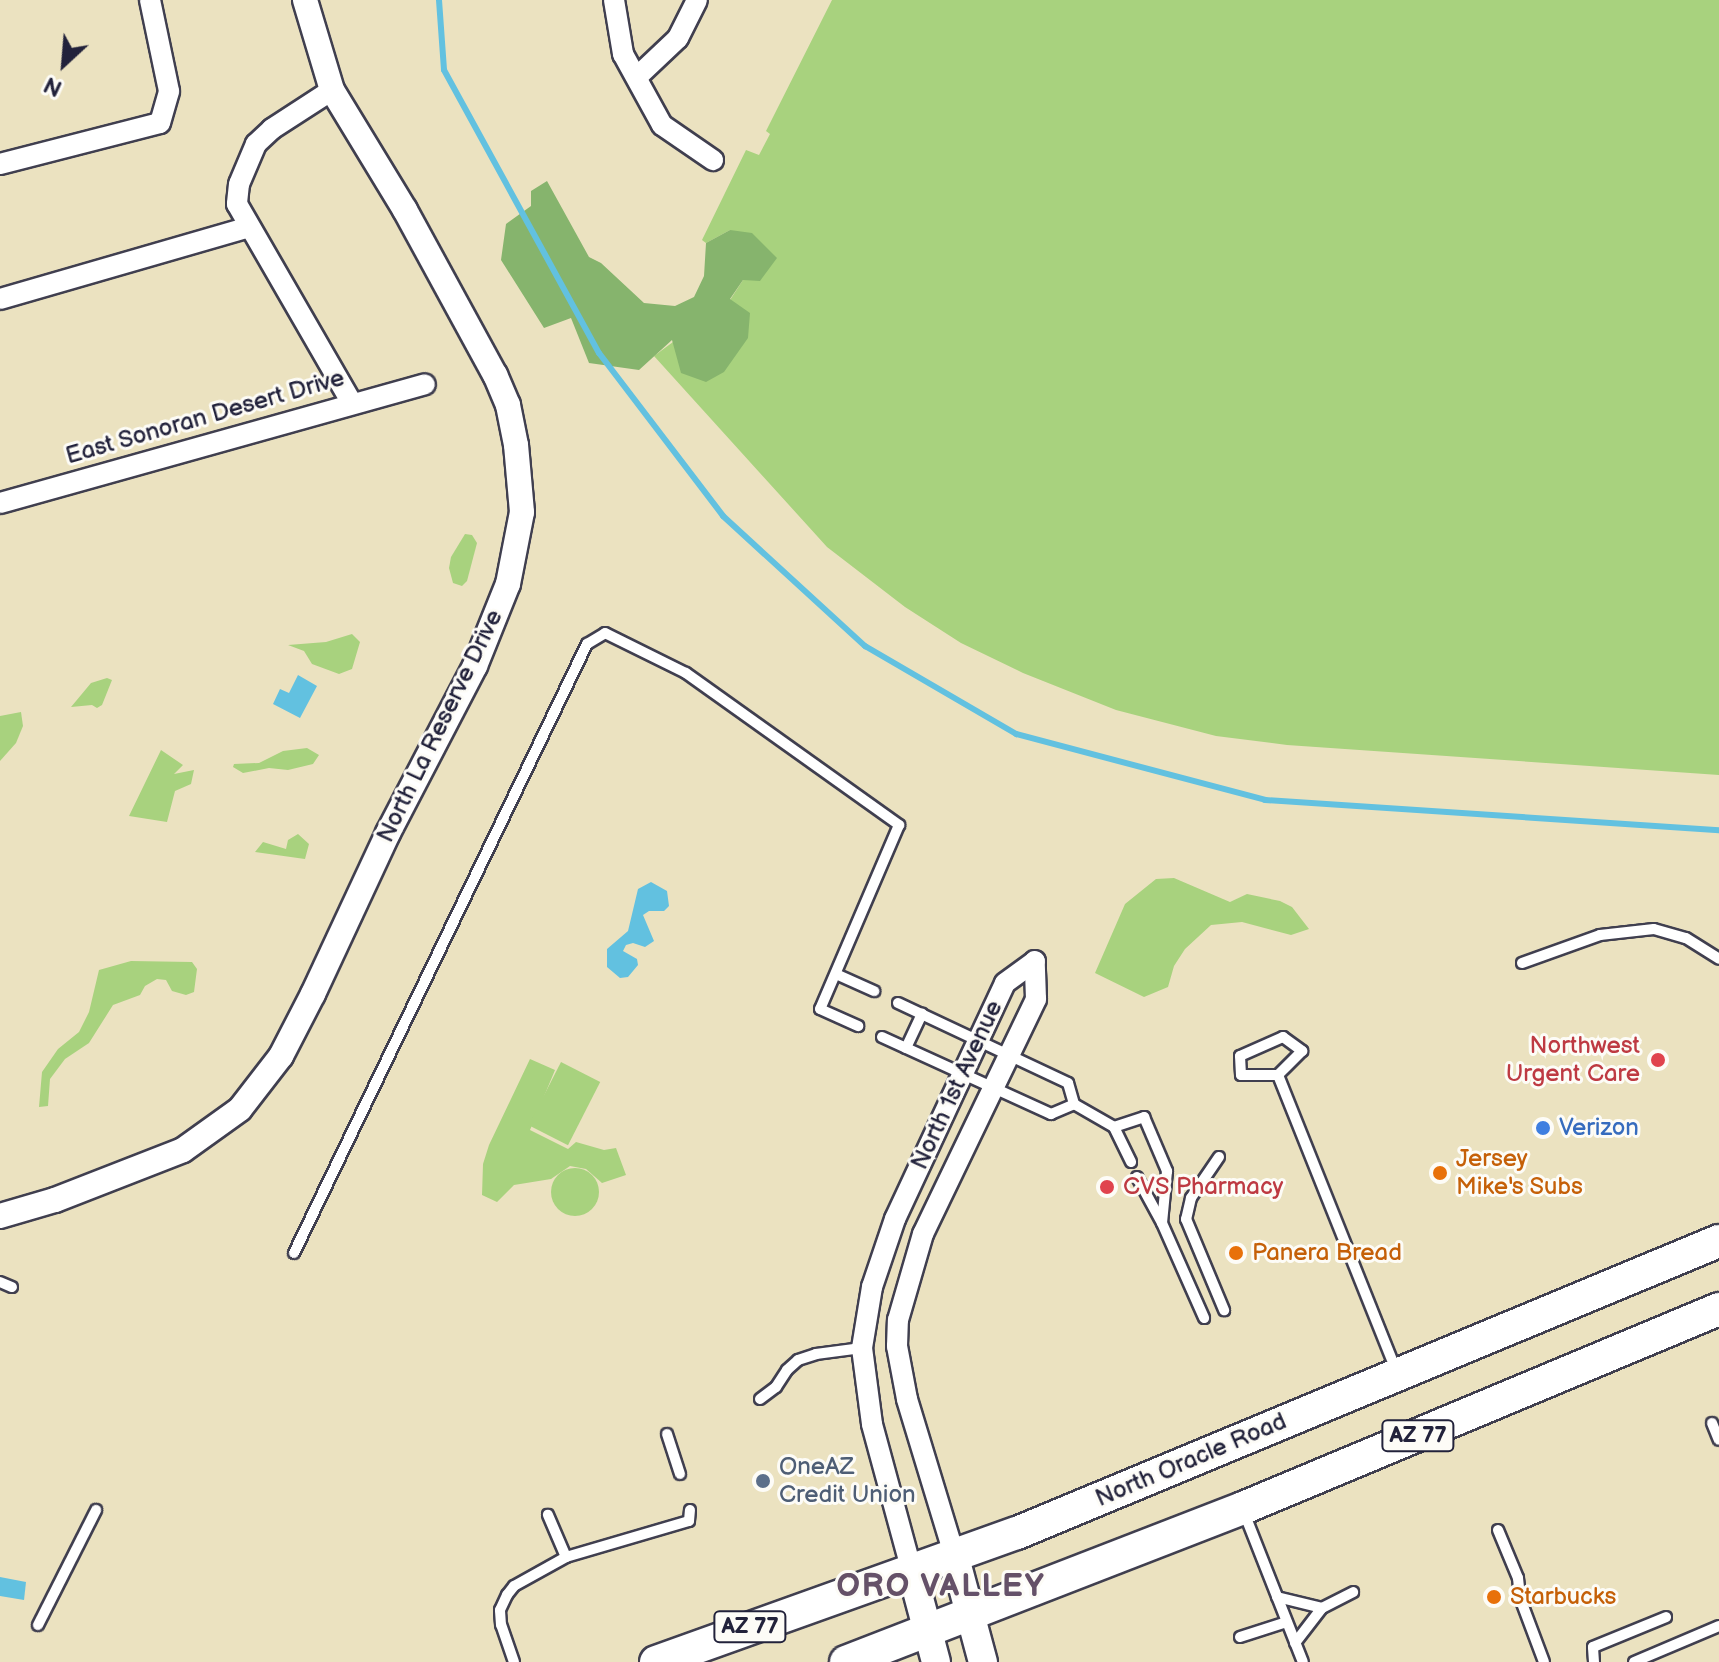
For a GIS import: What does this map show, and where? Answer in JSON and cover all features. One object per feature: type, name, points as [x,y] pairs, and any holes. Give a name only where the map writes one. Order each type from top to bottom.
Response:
[{"type":"highway","name":"North Oracle Road","points":[[656,1662],[911,1568],[1017,1533],[1719,1241]]},
{"type":"highway","name":"AZ 77","points":[[846,1662],[931,1647],[971,1614],[1243,1508],[1719,1309]]},
{"type":"main road","name":"North 1st Avenue","points":[[954,1554],[983,1662]]},
{"type":"main road","name":"North 1st Avenue","points":[[911,1568],[931,1647]]},
{"type":"street","points":[[0,164],[160,123],[169,91],[150,0]]},
{"type":"street","name":"North La Reserve Drive","points":[[0,1216],[55,1200],[183,1150],[240,1109],[281,1056],[307,1006],[388,833],[475,666],[508,584],[522,512],[508,405],[405,210],[332,90],[305,0]]},
{"type":"street","points":[[614,0],[623,54],[638,76],[662,125],[713,160]]},
{"type":"street","points":[[638,76],[678,38],[697,0]]},
{"type":"street","points":[[332,90],[256,144],[239,184],[237,204],[352,403]]},
{"type":"street","points":[[0,299],[249,227]]},
{"type":"street","name":"East Sonoran Desert Drive","points":[[0,503],[425,384]]},
{"type":"street","name":"North 1st Avenue","points":[[911,1568],[872,1424],[862,1348],[872,1287],[882,1254],[1005,983],[1035,961],[1036,999],[911,1266],[898,1320],[897,1346],[907,1399],[954,1554]]},
{"type":"street","points":[[862,1348],[897,1346]]},
{"type":"lane","points":[[294,1253],[587,644],[605,633],[686,673],[899,825],[820,1009],[858,1026]]},
{"type":"lane","points":[[1522,963],[1600,935],[1654,929],[1686,938],[1719,959]]},
{"type":"lane","points":[[836,974],[874,991]]},
{"type":"lane","points":[[898,1003],[1068,1083],[1074,1104],[1114,1127],[1131,1162]]},
{"type":"lane","points":[[906,1048],[922,1014]]},
{"type":"lane","points":[[882,1037],[1051,1114],[1074,1104]]},
{"type":"lane","points":[[1283,1037],[1302,1051],[1278,1075],[1241,1075],[1240,1056],[1283,1037]]},
{"type":"lane","points":[[1278,1075],[1398,1374]]},
{"type":"lane","points":[[1114,1127],[1144,1117],[1167,1171],[1162,1223]]},
{"type":"lane","points":[[1219,1157],[1191,1198],[1186,1219],[1224,1310]]},
{"type":"lane","points":[[1137,1177],[1162,1223],[1204,1318]]},
{"type":"lane","points":[[0,1282],[12,1287]]},
{"type":"lane","points":[[760,1399],[776,1387],[798,1360],[816,1354],[862,1348]]},
{"type":"lane","points":[[1712,1423],[1719,1440]]},
{"type":"lane","points":[[667,1434],[680,1474]]},
{"type":"lane","points":[[1243,1508],[1303,1662]]},
{"type":"lane","points":[[38,1625],[96,1510]]},
{"type":"lane","points":[[514,1662],[501,1625],[500,1610],[514,1586],[566,1557],[689,1521],[690,1510]]},
{"type":"lane","points":[[548,1515],[566,1557]]},
{"type":"lane","points":[[1498,1530],[1518,1578],[1520,1598],[1544,1662]]},
{"type":"lane","points":[[1295,1643],[1322,1608],[1353,1592]]},
{"type":"lane","points":[[1277,1597],[1322,1608]]},
{"type":"lane","points":[[1594,1662],[1593,1647],[1666,1617]]},
{"type":"lane","points":[[1240,1637],[1287,1622]]},
{"type":"lane","points":[[1634,1662],[1719,1626]]},
{"type":"green space","points":[[832,0],[1719,0],[1719,775],[1287,745],[1216,736],[1116,710],[1023,673],[961,643],[905,607],[827,547],[654,356],[730,300],[743,280],[730,230],[706,243],[702,240],[746,150],[759,155],[770,134],[766,131]]},
{"type":"green space","points":[[547,181],[589,257],[601,263],[644,303],[675,306],[694,297],[704,276],[706,243],[730,230],[752,233],[777,258],[760,281],[743,280],[730,299],[750,313],[748,338],[724,372],[706,382],[681,373],[672,340],[639,370],[589,363],[571,318],[544,328],[501,260],[506,224],[531,206],[531,191]]},
{"type":"green space","points":[[465,534],[472,535],[477,543],[467,581],[462,586],[453,583],[449,568],[451,557]]},
{"type":"green space","points":[[352,634],[360,642],[352,669],[339,674],[312,664],[304,651],[288,645],[326,642]]},
{"type":"green space","points":[[107,678],[112,680],[102,705],[97,708],[92,705],[71,707],[91,683]]},
{"type":"green space","points":[[21,712],[23,726],[16,743],[0,761],[0,716]]},
{"type":"green space","points":[[307,748],[319,755],[313,764],[288,770],[269,768],[243,773],[233,767],[234,764],[259,763],[283,751]]},
{"type":"green space","points":[[161,750],[183,765],[174,774],[194,770],[191,784],[175,791],[167,822],[129,816]]},
{"type":"green space","points":[[298,834],[309,844],[305,859],[255,852],[263,842],[286,849],[288,840]]},
{"type":"green space","points":[[1174,878],[1230,902],[1247,894],[1280,901],[1292,907],[1309,929],[1291,935],[1242,922],[1211,925],[1185,949],[1174,966],[1168,987],[1144,997],[1095,973],[1125,904],[1156,879]]},
{"type":"green space","points":[[131,961],[192,962],[197,969],[194,992],[186,995],[172,991],[166,980],[157,979],[145,986],[140,995],[113,1005],[89,1043],[65,1059],[50,1079],[48,1106],[39,1107],[42,1072],[58,1049],[79,1032],[89,1012],[99,970]]},
{"type":"green space","points":[[530,1059],[555,1070],[530,1130],[568,1149],[576,1142],[604,1150],[616,1148],[626,1175],[602,1183],[586,1169],[570,1166],[551,1179],[514,1185],[497,1202],[482,1195],[483,1164],[489,1145]]},
{"type":"green space","points":[[561,1062],[600,1082],[568,1145],[529,1125]]},
{"type":"green space","points":[[575,1168],[592,1175],[599,1192],[592,1209],[575,1216],[558,1209],[551,1192],[558,1175]]},
{"type":"water","points":[[298,675],[317,686],[300,718],[273,704],[280,689],[289,693]]},
{"type":"water","points":[[651,882],[667,891],[669,906],[664,911],[649,911],[643,915],[654,941],[645,947],[633,943],[626,945],[623,951],[637,959],[638,965],[628,977],[620,978],[607,967],[607,949],[628,931],[638,889]]},
{"type":"water","points":[[0,1577],[26,1582],[24,1600],[0,1596]]},
{"type":"waterway","points":[[439,0],[444,70],[599,353],[723,516],[865,646],[1016,734],[1265,800],[1719,830]]},
{"type":"place","name":"Northwest Urgent Care","points":[[1658,1060]]},
{"type":"place","name":"Verizon","points":[[1543,1128]]},
{"type":"place","name":"Jersey Mike's Subs","points":[[1440,1173]]},
{"type":"place","name":"CVS Pharmacy","points":[[1107,1187]]},
{"type":"place","name":"Panera Bread","points":[[1236,1253]]},
{"type":"place","name":"OneAZ Credit Union","points":[[763,1481]]},
{"type":"place","name":"Starbucks","points":[[1494,1597]]},
{"type":"district","name":"ORO VALLEY","points":[[941,1587]]}]
